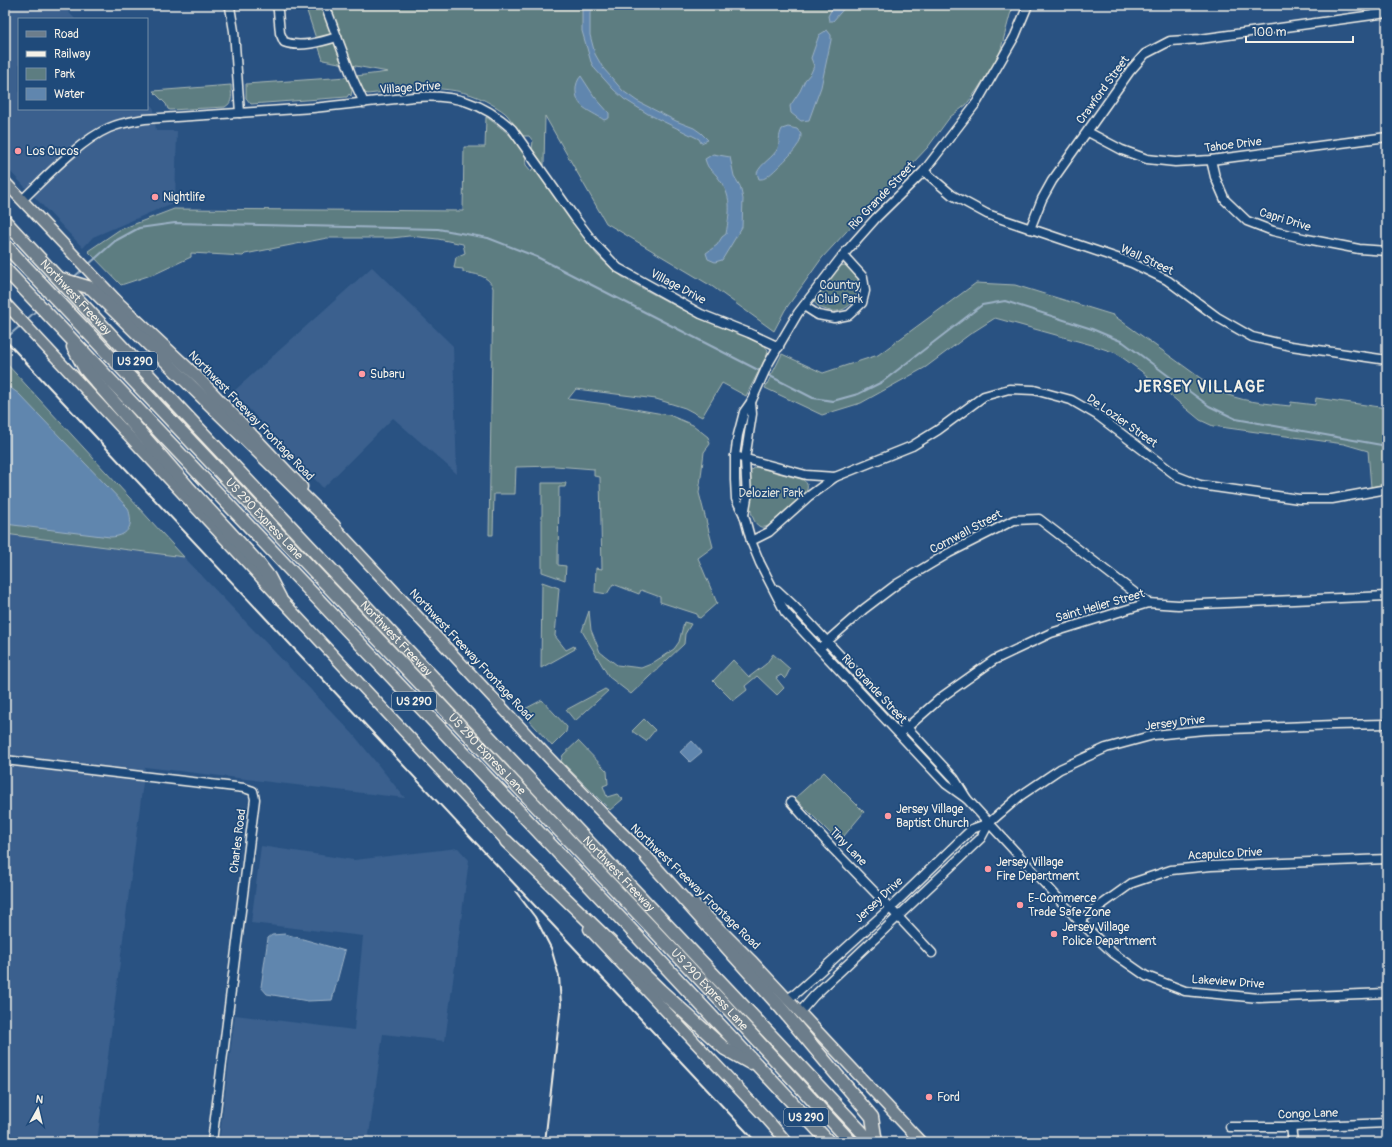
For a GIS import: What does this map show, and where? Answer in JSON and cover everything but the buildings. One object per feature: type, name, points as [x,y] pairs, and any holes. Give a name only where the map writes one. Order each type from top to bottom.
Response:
[{"type":"highway","name":"Northwest Freeway","points":[[5,221],[75,298],[653,909],[871,1142]]},
{"type":"highway","name":"US 290 Express Lane","points":[[5,245],[851,1142]]},
{"type":"highway","name":"US 290","points":[[5,269],[622,920],[829,1142]]},
{"type":"highway","points":[[53,274],[91,288],[334,526]]},
{"type":"highway","points":[[66,334],[85,370],[188,487],[259,564],[269,577],[280,598]]},
{"type":"highway","points":[[506,840],[654,984],[720,1044],[761,1069]]},
{"type":"highway","points":[[647,858],[780,1007],[872,1117],[876,1142]]},
{"type":"main road","name":"Northwest Freeway Frontage Road","points":[[5,182],[120,304],[199,378],[314,500],[334,526],[549,758],[610,821],[751,960],[921,1142]]},
{"type":"main road","points":[[8,306],[787,1142]]},
{"type":"street","points":[[228,5],[230,7],[234,30],[240,113]]},
{"type":"street","points":[[277,5],[280,32],[284,42],[292,45],[324,41],[337,37]]},
{"type":"street","points":[[325,5],[364,103]]},
{"type":"street","name":"Rio Grande Street","points":[[967,799],[946,784],[785,612],[773,586],[760,564],[751,541],[744,515],[736,499],[735,456],[738,434],[744,412],[751,402],[768,364],[798,313],[843,255],[876,218],[924,171],[977,102],[1015,36],[1028,5]]},
{"type":"street","name":"Crawford Street","points":[[1030,229],[1042,199],[1052,181],[1130,71],[1145,54],[1170,41],[1387,13]]},
{"type":"street","name":"Village Drive","points":[[22,200],[79,147],[91,138],[110,128],[124,123],[144,119],[240,113],[430,96],[464,100],[488,110],[500,118],[512,130],[575,218],[594,242],[618,268],[702,314],[749,332],[779,347]]},
{"type":"street","name":"Tahoe Drive","points":[[1088,132],[1122,150],[1147,159],[1175,162],[1211,160],[1387,137]]},
{"type":"street","name":"Capri Drive","points":[[1211,160],[1215,177],[1225,200],[1247,220],[1273,231],[1307,239],[1359,250],[1387,251]]},
{"type":"street","name":"Wall Street","points":[[924,171],[952,195],[987,214],[1132,264],[1166,280],[1217,317],[1252,337],[1291,346],[1387,360]]},
{"type":"street","points":[[804,306],[818,315],[834,318],[849,315],[862,303],[865,291],[863,277],[843,255]]},
{"type":"street","name":"De Lozier Street","points":[[751,541],[769,532],[809,496],[835,477],[912,446],[938,430],[984,396],[1010,389],[1034,390],[1071,400],[1097,415],[1177,476],[1200,485],[1299,499],[1332,500],[1387,489]]},
{"type":"street","name":"Rio Grande Street","points":[[744,515],[747,498],[745,459],[752,414],[751,402]]},
{"type":"street","name":"De Lozier Street","points":[[735,456],[806,475],[835,477]]},
{"type":"street","name":"Cornwall Street","points":[[820,648],[864,609],[897,584],[949,553],[1014,520],[1039,519],[1148,603]]},
{"type":"street","name":"Rio Grande Street","points":[[773,586],[793,605],[954,778],[967,799],[989,823]]},
{"type":"street","name":"Saint Helier Street","points":[[900,734],[943,696],[994,660],[1051,633],[1148,603],[1178,605],[1387,596]]},
{"type":"street","name":"Jersey Drive","points":[[800,1012],[814,996],[981,838],[989,823],[1020,796],[1060,769],[1106,748],[1154,735],[1212,730],[1387,724]]},
{"type":"street","name":"Charles Road","points":[[5,760],[244,788],[253,791],[255,799],[212,1142]]},
{"type":"street","name":"Tiny Lane","points":[[791,802],[834,850],[932,953]]},
{"type":"street","name":"Jersey Drive","points":[[787,999],[796,994],[890,908],[972,829],[989,823]]},
{"type":"street","name":"Lakeview Drive","points":[[989,823],[1079,921],[1113,953],[1146,976],[1185,991],[1259,998],[1387,992]]},
{"type":"street","name":"Acapulco Drive","points":[[1079,921],[1132,883],[1171,870],[1211,866],[1387,859]]},
{"type":"street","name":"Congo Lane","points":[[1230,1127],[1291,1127],[1387,1123]]},
{"type":"street","points":[[1291,1127],[1293,1142]]},
{"type":"shaded area","points":[[5,5],[62,5],[74,18],[18,18],[18,110],[148,110],[148,101],[154,109],[156,131],[177,131],[175,202],[93,237],[83,248],[5,166]]},
{"type":"shaded area","points":[[372,267],[453,346],[457,474],[393,418],[323,488],[233,392]]},
{"type":"shaded area","points":[[5,534],[184,557],[353,734],[405,798],[145,767],[97,1142],[5,1142]]},
{"type":"shaded area","points":[[261,846],[354,860],[458,848],[469,860],[445,1041],[383,1034],[368,1142],[219,1142],[235,1015],[354,1030],[363,936],[251,923]]},
{"type":"green space","points":[[305,5],[1014,5],[999,56],[966,105],[950,117],[928,147],[822,258],[785,310],[774,331],[713,287],[606,223],[545,116],[544,165],[532,149],[533,141],[529,136],[523,136],[508,116],[493,105],[478,97],[463,92],[432,89],[400,90],[364,94],[356,76],[388,72],[323,60]]},
{"type":"green space","points":[[347,77],[352,90],[351,96],[349,94],[347,97],[251,104],[246,98],[246,84]]},
{"type":"green space","points":[[231,85],[231,100],[225,107],[170,110],[153,91]]},
{"type":"green space","points":[[486,117],[514,139],[525,155],[526,165],[531,171],[533,168],[535,169],[597,255],[611,268],[625,279],[683,310],[764,345],[768,350],[767,355],[746,396],[722,383],[702,417],[685,408],[656,399],[576,389],[568,399],[669,415],[693,425],[708,437],[710,444],[704,452],[699,493],[713,547],[698,558],[717,603],[700,618],[697,617],[697,614],[660,602],[660,597],[641,590],[639,594],[613,584],[607,594],[595,592],[596,568],[602,569],[600,477],[594,476],[594,469],[555,466],[516,467],[515,494],[494,494],[493,535],[489,535],[493,288],[485,278],[463,272],[463,269],[454,268],[456,257],[465,253],[463,244],[438,239],[409,236],[392,238],[327,238],[245,254],[243,256],[191,253],[191,257],[157,273],[121,285],[88,251],[119,230],[174,209],[463,211],[464,147],[485,147]]},
{"type":"green space","name":"Country Club Park","points":[[845,265],[853,270],[858,278],[859,287],[856,296],[851,303],[844,309],[835,311],[824,309],[816,305],[814,302],[816,296],[836,269]]},
{"type":"green space","points":[[976,283],[1015,285],[1113,315],[1217,390],[1234,397],[1290,406],[1291,402],[1315,405],[1316,398],[1387,408],[1387,484],[1371,487],[1368,451],[1344,444],[1213,426],[1200,420],[1141,371],[1116,353],[995,318],[970,334],[926,367],[861,403],[822,415],[765,388],[782,354],[823,373],[878,355]]},
{"type":"green space","points":[[5,362],[184,557],[5,534]]},
{"type":"green space","name":"Delozier Park","points":[[756,467],[801,479],[807,486],[806,492],[768,526],[761,527],[756,523],[752,516],[749,497],[749,472]]},
{"type":"green space","points":[[542,483],[566,483],[565,487],[559,487],[558,565],[566,566],[565,580],[542,572]]},
{"type":"green space","points":[[542,582],[559,588],[555,636],[566,650],[574,646],[575,649],[541,668]]},
{"type":"green space","points":[[589,611],[591,630],[600,652],[617,665],[641,668],[651,664],[674,649],[679,642],[684,622],[691,624],[685,634],[684,644],[631,694],[609,677],[582,631]]},
{"type":"green space","points":[[773,654],[790,669],[785,679],[781,675],[776,678],[784,688],[777,695],[757,676],[745,686],[747,690],[733,701],[713,681],[733,660],[749,677],[766,664]]},
{"type":"green space","points":[[605,689],[608,691],[575,721],[566,710]]},
{"type":"green space","points":[[542,700],[567,727],[566,732],[552,746],[521,711]]},
{"type":"green space","points":[[644,719],[655,730],[646,741],[632,731]]},
{"type":"green space","points":[[578,741],[607,771],[608,784],[603,786],[607,797],[617,794],[623,799],[610,810],[561,761],[563,755]]},
{"type":"green space","points":[[824,772],[864,812],[839,842],[795,798]]},
{"type":"water","points":[[582,5],[595,5],[590,12],[590,35],[595,54],[603,68],[623,91],[637,101],[676,121],[694,128],[708,140],[701,143],[699,139],[648,114],[624,99],[613,89],[595,69],[591,62],[582,31]]},
{"type":"water","points":[[834,5],[847,5],[833,21],[829,21],[828,16]]},
{"type":"water","points":[[827,30],[831,35],[831,40],[821,87],[809,120],[801,121],[791,113],[790,106],[814,66],[811,58],[819,35]]},
{"type":"water","points":[[581,76],[594,96],[609,113],[609,118],[604,120],[587,110],[579,103],[576,95],[576,86]]},
{"type":"water","points":[[788,127],[797,129],[801,134],[799,144],[772,173],[765,178],[759,179],[757,173],[759,169],[776,152],[782,129]]},
{"type":"water","points":[[713,154],[730,157],[734,176],[740,186],[743,199],[742,227],[722,260],[715,262],[708,259],[706,253],[717,245],[726,234],[729,218],[729,204],[726,191],[717,176],[706,163],[705,159]]},
{"type":"water","points":[[5,385],[19,394],[128,508],[130,515],[130,526],[126,532],[115,537],[110,537],[5,524]]},
{"type":"water","points":[[692,741],[702,752],[690,762],[680,752]]},
{"type":"water","points":[[285,934],[345,951],[332,1000],[308,1001],[267,994],[261,987],[268,938],[272,935]]},
{"type":"waterway","points":[[88,265],[115,241],[139,228],[175,223],[438,229],[488,238],[537,257],[762,372]]},
{"type":"waterway","points":[[73,278],[83,269]]},
{"type":"waterway","points":[[766,374],[813,398],[833,401],[858,394],[882,382],[982,305],[1005,301],[1092,329],[1123,342],[1209,406],[1236,419],[1387,446]]},
{"type":"waterway","points":[[25,321],[38,309]]},
{"type":"waterway","points":[[5,339],[20,326]]},
{"type":"railway","points":[[5,340],[756,1142]]},
{"type":"railway","points":[[516,892],[535,917],[551,948],[559,976],[561,1004],[545,1142]]},
{"type":"place","name":"Los Cucos","points":[[18,151]]},
{"type":"place","name":"Nightlife","points":[[155,197]]},
{"type":"place","name":"Subaru","points":[[362,374]]},
{"type":"place","name":"Jersey Village Baptist Church","points":[[888,816]]},
{"type":"place","name":"Jersey Village Fire Department","points":[[988,869]]},
{"type":"place","name":"E-Commerce Trade Safe Zone","points":[[1020,905]]},
{"type":"place","name":"Jersey Village Police Department","points":[[1054,934]]},
{"type":"place","name":"Ford","points":[[929,1097]]},
{"type":"district","name":"JERSEY VILLAGE","points":[[1200,387]]}]
